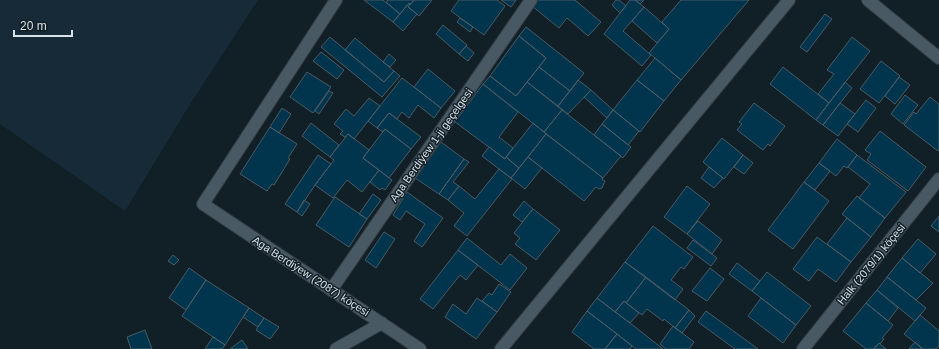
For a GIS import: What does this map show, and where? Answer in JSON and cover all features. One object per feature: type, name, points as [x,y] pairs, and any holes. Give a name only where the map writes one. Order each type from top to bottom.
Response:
[{"type":"street","name":"Aga Berdiýew (2087) köçesi","points":[[336,0],[203,204],[420,349]]},
{"type":"street","name":"Aga Berdiýew 1-ji geçelgesi","points":[[331,290],[531,0]]},
{"type":"street","points":[[500,349],[789,0]]},
{"type":"street","points":[[868,0],[939,58]]},
{"type":"street","name":"Halk (2079/1) köçesi","points":[[803,349],[939,180]]},
{"type":"street","points":[[336,349],[382,323]]},
{"type":"shaded area","points":[[0,0],[258,0],[189,106],[125,211],[0,124]]},
{"type":"building","points":[[364,0],[383,0],[400,14],[393,22]]},
{"type":"building","points":[[388,0],[414,0],[410,5],[409,3],[400,14],[386,2]]},
{"type":"building","points":[[414,0],[432,0],[419,16],[408,7]]},
{"type":"building","points":[[459,0],[497,0],[505,6],[484,35],[451,11]]},
{"type":"building","points":[[501,0],[516,0],[511,7]]},
{"type":"building","points":[[537,0],[575,0],[601,22],[588,36],[567,18],[559,28],[532,6]]},
{"type":"building","points":[[616,0],[619,0],[626,6],[620,13],[612,5]]},
{"type":"building","points":[[630,0],[635,0],[644,7],[623,31],[651,55],[642,66],[604,34]]},
{"type":"building","points":[[635,0],[644,0],[640,4]]},
{"type":"building","points":[[681,0],[749,0],[681,80],[649,53],[669,29],[662,22]]},
{"type":"building","points":[[409,3],[410,5],[408,7],[417,14],[403,31],[393,22]]},
{"type":"building","points":[[644,7],[669,29],[657,43],[632,21]]},
{"type":"building","points":[[825,14],[832,19],[807,52],[800,47]]},
{"type":"building","points":[[460,18],[473,27],[470,32],[457,22]]},
{"type":"building","points":[[443,25],[467,45],[459,54],[436,34]]},
{"type":"building","points":[[526,27],[584,73],[570,91],[539,67],[546,58],[519,36]]},
{"type":"building","points":[[519,36],[546,58],[516,96],[490,76]]},
{"type":"building","points":[[330,37],[384,82],[394,71],[400,76],[382,97],[321,47]]},
{"type":"building","points":[[852,37],[870,51],[829,103],[818,94],[834,74],[827,70]]},
{"type":"building","points":[[355,38],[394,71],[384,82],[345,50]]},
{"type":"building","points":[[466,46],[474,53],[468,61],[459,54]]},
{"type":"building","points":[[321,52],[344,70],[337,79],[313,61]]},
{"type":"building","points":[[389,54],[396,60],[390,67],[383,62]]},
{"type":"building","points":[[655,58],[681,80],[664,101],[637,80]]},
{"type":"building","points":[[881,61],[900,76],[879,103],[860,89]]},
{"type":"building","points":[[539,67],[570,91],[558,106],[527,82]]},
{"type":"building","points":[[783,67],[829,103],[816,120],[770,84]]},
{"type":"building","points":[[428,69],[455,91],[441,108],[414,87]]},
{"type":"building","points":[[307,72],[331,87],[313,113],[290,97]]},
{"type":"building","points":[[490,76],[516,96],[527,82],[562,110],[544,132],[483,84]]},
{"type":"building","points":[[899,77],[910,85],[895,104],[885,96]]},
{"type":"building","points":[[402,78],[441,108],[434,118],[418,105],[409,118],[402,112],[397,119],[389,113],[377,128],[368,121]]},
{"type":"building","points":[[578,80],[591,90],[568,114],[558,106]]},
{"type":"building","points":[[637,80],[664,101],[640,132],[613,110]]},
{"type":"building","points":[[845,82],[852,88],[823,125],[816,120]]},
{"type":"building","points":[[483,84],[518,112],[499,137],[513,148],[505,159],[455,122]]},
{"type":"building","points":[[591,90],[613,110],[607,118],[584,97]]},
{"type":"building","points":[[329,91],[333,93],[319,114],[315,111]]},
{"type":"building","points":[[905,95],[918,105],[903,124],[891,114]]},
{"type":"building","points":[[930,97],[939,104],[938,151],[904,125],[914,112],[916,114]]},
{"type":"building","points":[[369,98],[380,106],[354,139],[348,134],[345,137],[340,134],[343,131],[334,124],[346,109],[354,116]]},
{"type":"building","points":[[866,100],[876,108],[858,132],[847,124]]},
{"type":"building","points":[[754,103],[785,126],[770,146],[768,144],[763,150],[737,130],[742,124],[739,122]]},
{"type":"building","points":[[840,103],[855,114],[838,136],[823,125]]},
{"type":"building","points":[[282,108],[291,114],[279,133],[270,127]]},
{"type":"building","points":[[562,110],[621,156],[603,178],[544,132]]},
{"type":"building","points":[[613,110],[639,131],[628,145],[602,124]]},
{"type":"building","points":[[389,113],[421,137],[411,149],[385,129],[383,132],[377,128]]},
{"type":"building","points":[[311,123],[339,145],[330,157],[302,136]]},
{"type":"building","points":[[533,123],[546,134],[519,168],[506,157]]},
{"type":"building","points":[[602,124],[631,147],[623,158],[594,135]]},
{"type":"building","points":[[270,127],[297,144],[288,158],[290,159],[274,185],[272,184],[267,191],[240,174]]},
{"type":"building","points":[[385,129],[411,149],[389,178],[363,158]]},
{"type":"building","points":[[880,131],[926,167],[908,191],[867,160],[871,154],[865,150]]},
{"type":"building","points":[[348,134],[369,150],[363,158],[379,170],[362,192],[347,180],[333,198],[315,185],[334,160],[330,157]]},
{"type":"building","points":[[546,134],[603,178],[602,179],[605,181],[602,188],[599,189],[596,187],[584,201],[528,157]]},
{"type":"building","points":[[722,138],[743,155],[724,179],[703,162]]},
{"type":"building","points":[[837,139],[857,155],[847,168],[844,166],[836,176],[819,163]]},
{"type":"building","points":[[441,142],[464,159],[439,194],[415,178]]},
{"type":"building","points":[[489,147],[505,159],[506,157],[519,168],[511,178],[482,156]]},
{"type":"building","points":[[318,155],[331,164],[297,212],[285,204]]},
{"type":"building","points":[[743,155],[753,163],[744,174],[734,167]]},
{"type":"building","points":[[857,155],[906,192],[885,218],[859,198],[870,184],[848,167]]},
{"type":"building","points":[[528,157],[542,168],[525,189],[511,178]]},
{"type":"building","points":[[464,159],[469,162],[453,182],[459,186],[448,200],[439,194]]},
{"type":"building","points":[[819,163],[830,171],[815,190],[804,182]]},
{"type":"building","points":[[709,167],[723,178],[714,188],[701,178]]},
{"type":"building","points":[[499,169],[512,179],[467,236],[454,226],[464,213],[448,200],[459,186],[475,199]]},
{"type":"building","points":[[379,170],[392,180],[385,190],[382,188],[380,190],[370,182]]},
{"type":"building","points":[[804,182],[829,201],[793,249],[768,230]]},
{"type":"building","points":[[687,186],[710,204],[687,234],[664,217]]},
{"type":"building","points":[[407,192],[443,218],[422,247],[414,241],[425,224],[406,211],[400,220],[393,215]]},
{"type":"building","points":[[373,194],[381,200],[367,219],[359,214]]},
{"type":"building","points":[[857,196],[885,218],[871,237],[842,214]]},
{"type":"building","points":[[335,197],[367,219],[349,247],[316,225]]},
{"type":"building","points":[[304,200],[310,204],[302,216],[297,212]]},
{"type":"building","points":[[524,201],[533,209],[522,222],[513,215]]},
{"type":"building","points":[[533,209],[560,230],[536,260],[515,244],[520,238],[514,233]]},
{"type":"building","points":[[939,216],[939,232],[931,226]]},
{"type":"building","points":[[847,218],[871,237],[851,262],[827,244]]},
{"type":"building","points":[[698,221],[722,240],[712,254],[687,234]]},
{"type":"building","points":[[653,226],[693,257],[684,269],[681,267],[671,280],[683,289],[675,300],[625,262]]},
{"type":"building","points":[[384,232],[395,239],[376,268],[365,260]]},
{"type":"building","points":[[817,237],[851,262],[836,282],[818,269],[809,281],[793,269]]},
{"type":"building","points":[[467,238],[501,265],[510,254],[527,268],[510,290],[458,250]]},
{"type":"building","points":[[918,239],[936,254],[920,273],[902,258]]},
{"type":"building","points":[[693,240],[717,258],[711,266],[687,248]]},
{"type":"building","points":[[458,250],[478,265],[466,280],[460,275],[433,309],[420,299]]},
{"type":"building","points":[[173,255],[179,260],[174,265],[168,261]]},
{"type":"building","points":[[902,258],[933,283],[916,300],[887,277]]},
{"type":"building","points":[[625,262],[646,277],[626,303],[624,301],[615,312],[597,298]]},
{"type":"building","points":[[737,263],[760,281],[752,291],[729,274]]},
{"type":"building","points":[[189,268],[206,280],[186,310],[169,298]]},
{"type":"building","points":[[710,268],[724,279],[707,301],[692,291]]},
{"type":"building","points":[[767,272],[811,306],[796,325],[752,291]]},
{"type":"building","points":[[646,277],[689,310],[675,328],[664,319],[663,321],[647,309],[642,315],[626,303]]},
{"type":"building","points":[[887,277],[926,308],[915,321],[877,290]]},
{"type":"building","points":[[206,280],[249,308],[225,345],[182,316]]},
{"type":"building","points":[[499,284],[511,292],[497,312],[482,301],[489,293],[492,295]]},
{"type":"building","points":[[877,290],[898,308],[888,321],[866,303]]},
{"type":"building","points":[[477,298],[497,312],[476,339],[445,317],[453,304],[466,314]]},
{"type":"building","points":[[597,298],[663,349],[636,349],[587,311]]},
{"type":"building","points":[[761,298],[796,325],[783,343],[748,316]]},
{"type":"building","points":[[624,301],[639,313],[630,323],[615,312]]},
{"type":"building","points":[[866,303],[893,325],[882,338],[884,339],[874,349],[866,349],[843,331]]},
{"type":"building","points":[[249,308],[264,318],[258,327],[243,317]]},
{"type":"building","points":[[689,310],[695,316],[682,333],[675,328]]},
{"type":"building","points":[[587,311],[617,334],[605,349],[594,349],[572,332]]},
{"type":"building","points":[[706,311],[758,349],[735,349],[698,322]]},
{"type":"building","points":[[920,315],[939,331],[939,346],[936,349],[923,349],[904,334]]},
{"type":"building","points":[[264,318],[279,327],[270,339],[256,330]]},
{"type":"building","points":[[673,326],[694,342],[689,349],[666,349],[660,344]]},
{"type":"building","points":[[145,330],[152,349],[131,349],[127,337]]},
{"type":"building","points":[[617,334],[632,346],[630,349],[605,349]]},
{"type":"building","points":[[213,337],[225,345],[222,349],[205,349]]},
{"type":"building","points":[[242,340],[248,349],[230,349]]},
{"type":"building","points":[[915,342],[922,348],[909,349]]},
{"type":"building","points":[[879,343],[880,344],[886,349],[874,349]]}]
